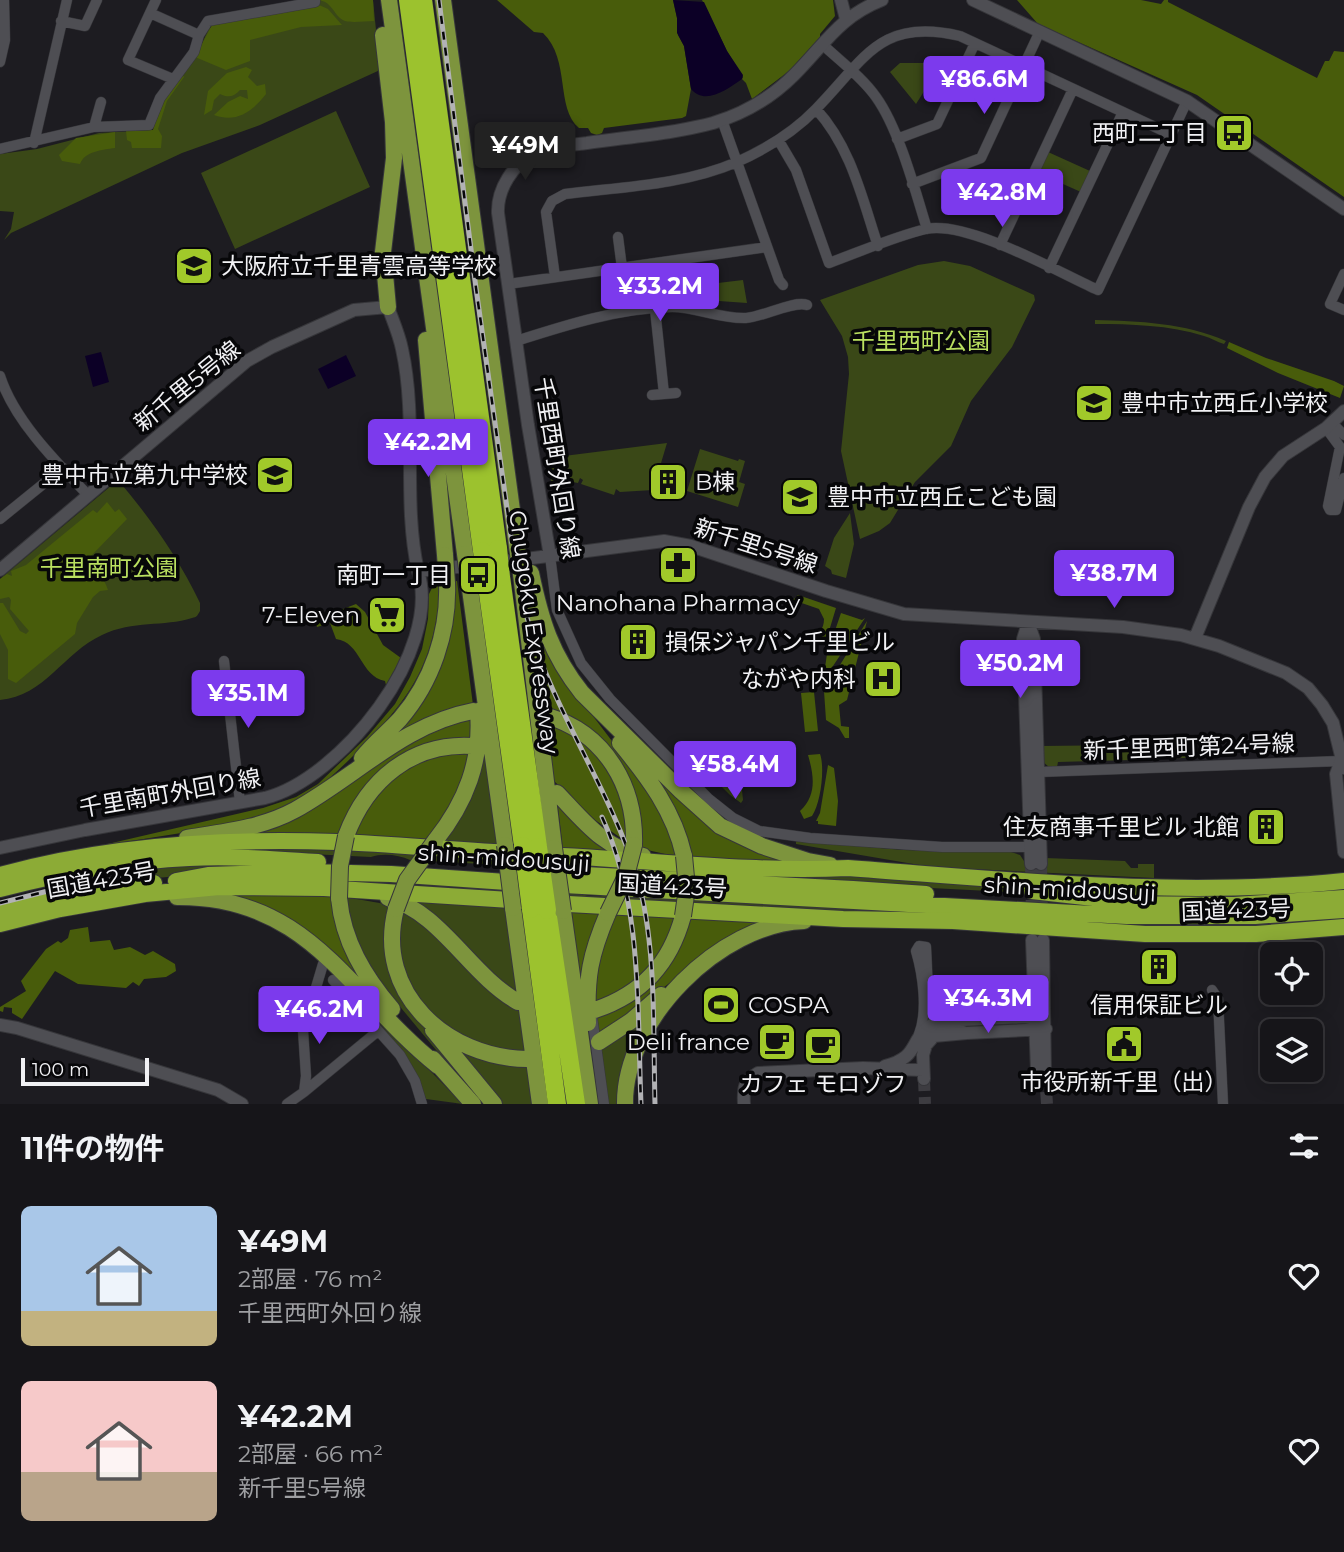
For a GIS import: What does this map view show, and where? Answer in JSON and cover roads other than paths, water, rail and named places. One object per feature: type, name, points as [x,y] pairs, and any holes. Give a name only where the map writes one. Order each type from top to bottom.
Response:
[{"type":"highway","name":"Chugoku Expressway","points":[[408,0],[482,551]]},
{"type":"highway","name":"Chugoku Expressway","points":[[423,0],[485,579],[539,909],[576,1104]]},
{"type":"highway","name":"国道423号","points":[[0,875],[88,855],[199,845],[337,842],[1200,888],[1267,888],[1344,881]]},
{"type":"highway","name":"shin-midousuji","points":[[0,889],[118,865],[217,857],[813,886],[1056,902],[1132,910]]},
{"type":"highway","name":"shin-midousuji","points":[[0,912],[96,890],[201,876],[269,872],[379,873],[1132,910],[1344,910]]},
{"type":"highway","points":[[933,875],[1132,910]]},
{"type":"highway","points":[[190,879],[258,881],[333,892]]},
{"type":"highway","name":"国道423号","points":[[0,924],[60,909],[145,894],[219,887],[843,919],[953,921],[1145,934],[1256,934],[1344,927]]},
{"type":"highway","name":"shin-midousuji","points":[[1214,911],[1344,898]]},
{"type":"highway","name":"Chugoku Expressway","points":[[539,909],[557,1104]]},
{"type":"highway","points":[[953,921],[1090,919],[1132,910]]},
{"type":"main road","points":[[379,0],[393,146],[383,253],[388,307]]},
{"type":"main road","points":[[389,0],[418,209],[482,551]]},
{"type":"main road","points":[[443,0],[502,442],[526,573],[530,847]]},
{"type":"main road","points":[[341,780],[399,719],[426,680],[443,629],[447,583],[424,314],[418,209]]},
{"type":"main road","points":[[526,573],[547,637],[569,676],[661,797],[690,860],[683,916],[671,951],[650,980],[624,999],[595,1010]]},
{"type":"main road","points":[[485,579],[476,630],[475,686],[479,732],[476,762],[465,795],[407,880],[391,932],[394,961],[401,984],[411,1003],[494,1104]]},
{"type":"main road","points":[[476,630],[530,847],[539,909],[593,1104]]},
{"type":"main road","points":[[582,693],[719,826],[762,846],[808,861],[848,869]]},
{"type":"main road","points":[[88,855],[251,827],[297,809],[421,729],[473,711]]},
{"type":"main road","points":[[547,716],[581,732],[609,757],[630,798],[634,824],[634,845],[626,876],[608,913],[590,961],[587,984],[593,1104]]},
{"type":"main road","points":[[438,1066],[362,969],[347,937],[333,892],[346,836],[357,812],[373,788],[397,766],[413,756],[451,745],[474,746]]},
{"type":"main road","points":[[557,793],[594,831],[619,849],[635,855],[690,860]]},
{"type":"main road","points":[[333,892],[381,896],[414,909],[438,928],[490,983],[518,1002]]},
{"type":"main road","points":[[130,897],[194,897],[231,902],[276,919],[306,938],[438,1066],[473,1104]]},
{"type":"main road","points":[[539,909],[540,1104]]},
{"type":"main road","points":[[599,1042],[621,1029],[670,987],[727,948],[765,930],[794,922],[843,919]]},
{"type":"main road","points":[[306,938],[332,980]]},
{"type":"main road","points":[[625,1104],[630,1063],[654,1015],[678,984]]},
{"type":"main road","points":[[411,1003],[428,1020],[465,1045],[498,1057],[527,1059]]},
{"type":"street","points":[[0,62],[5,40],[4,0]]},
{"type":"street","points":[[34,143],[66,0]]},
{"type":"street","points":[[61,21],[85,26],[97,0]]},
{"type":"street","points":[[156,0],[128,60],[173,79]]},
{"type":"street","points":[[248,0],[248,13]]},
{"type":"street","points":[[0,149],[94,127],[149,125],[160,97],[194,52],[199,35],[208,22],[315,0]]},
{"type":"street","points":[[841,0],[846,19]]},
{"type":"street","name":"千里西町外回り線","points":[[882,0],[846,19],[795,74],[758,103],[722,120],[687,129],[550,148],[523,160],[508,177],[498,204],[557,610],[581,663],[610,699],[709,799],[733,818],[759,831],[810,838],[943,847],[1036,847]]},
{"type":"street","points":[[973,0],[1187,101],[1344,209]]},
{"type":"street","points":[[150,13],[199,35]]},
{"type":"street","points":[[555,277],[546,212],[552,201],[565,194],[697,176],[736,163],[779,141],[816,109],[873,48],[897,35],[937,30],[960,36],[1171,134]]},
{"type":"street","points":[[912,184],[981,158],[1040,31]]},
{"type":"street","points":[[897,139],[937,124],[975,43]]},
{"type":"street","points":[[822,44],[876,97],[897,139],[927,229]]},
{"type":"street","points":[[1000,245],[1073,89]]},
{"type":"street","points":[[779,141],[796,170],[829,263],[927,229],[957,229],[1000,245],[1098,290],[1187,101]]},
{"type":"street","points":[[94,127],[101,102]]},
{"type":"street","points":[[816,109],[832,127],[848,156],[878,246]]},
{"type":"street","points":[[1049,268],[1123,112]]},
{"type":"street","points":[[722,120],[783,285]]},
{"type":"street","points":[[618,237],[622,268]]},
{"type":"street","points":[[508,284],[767,247]]},
{"type":"street","points":[[1344,274],[1330,304],[1344,310]]},
{"type":"street","points":[[516,341],[596,317],[655,309],[677,307],[736,318],[756,317],[802,303],[807,305]]},
{"type":"street","points":[[388,307],[401,342],[405,369],[413,528],[418,572]]},
{"type":"street","name":"新千里5号線","points":[[0,570],[247,361],[355,310],[388,307]]},
{"type":"street","points":[[655,309],[664,394]]},
{"type":"street","points":[[0,376],[5,392],[19,415],[88,495]]},
{"type":"street","points":[[652,395],[676,393]]},
{"type":"street","points":[[1195,638],[1259,486],[1270,469],[1283,456],[1329,425],[1344,411]]},
{"type":"street","points":[[1329,425],[1344,435]]},
{"type":"street","points":[[1329,425],[1340,446],[1328,506],[1330,510],[1336,510],[1344,478]]},
{"type":"street","points":[[0,519],[63,468]]},
{"type":"street","name":"新千里5号線","points":[[418,572],[621,546],[676,542],[904,614],[1124,627],[1195,638],[1279,670],[1308,688],[1322,705],[1333,723],[1342,764],[1336,774],[1344,852]]},
{"type":"street","name":"千里南町外回り線","points":[[0,848],[277,795],[312,776],[336,755],[385,701],[402,673],[416,634],[421,584],[418,572]]},
{"type":"street","points":[[1028,622],[1034,639],[1033,768],[1036,864]]},
{"type":"street","points":[[224,661],[240,802]]},
{"type":"street","name":"新千里西町第24号線","points":[[1033,768],[1342,764]]},
{"type":"street","points":[[1038,940],[1042,1074]]},
{"type":"street","points":[[923,1075],[914,1046],[922,1028],[923,1008],[922,970],[917,948],[924,945],[927,951],[929,1012],[936,1023]]},
{"type":"street","points":[[869,1069],[875,1062],[897,1058],[904,1052],[915,1031],[918,1017],[919,958]]},
{"type":"street","points":[[304,1091],[306,1076],[303,1030],[313,1008],[312,1001],[323,964]]},
{"type":"street","points":[[332,980],[405,1062],[415,1080],[422,1104]]},
{"type":"street","points":[[587,984],[604,1104]]},
{"type":"street","points":[[1212,990],[1218,999],[1223,1104]]},
{"type":"street","points":[[923,1008],[936,1023],[967,1033]]},
{"type":"street","points":[[869,1069],[900,1063],[923,1031],[936,1023],[1041,1025]]},
{"type":"street","points":[[0,1025],[218,1090],[242,1104]]},
{"type":"street","points":[[923,1075],[923,1055],[926,1045],[934,1037],[1041,1025]]},
{"type":"street","points":[[287,1104],[378,1031]]},
{"type":"street","points":[[744,1104],[743,1088],[748,1078],[758,1073],[869,1069],[923,1075]]},
{"type":"tunnel","points":[[1031,864],[1032,919]]},
{"type":"tunnel","points":[[1041,864],[1042,919]]},
{"type":"tunnel","points":[[1045,1074],[1047,1104]]},
{"type":"tunnel","points":[[924,1079],[925,1104]]},
{"type":"railway","points":[[439,0],[516,572],[544,669],[619,828],[637,877],[651,960],[655,1104]]},
{"type":"railway","points":[[602,817],[625,886],[631,922],[638,995],[641,1104]]},
{"type":"railway","points":[[0,903],[48,891],[123,878]]},
{"type":"place","name":"西町二丁目","points":[[1234,133]]},
{"type":"place","name":"大阪府立千里青雲高等学校","points":[[194,266]]},
{"type":"place","name":"豊中市立西丘小学校","points":[[1094,403]]},
{"type":"place","name":"豊中市立第九中学校","points":[[275,475]]},
{"type":"place","name":"B棟","points":[[668,482]]},
{"type":"place","name":"豊中市立西丘こども園","points":[[800,497]]},
{"type":"place","name":"Nanohana Pharmacy","points":[[678,565]]},
{"type":"place","name":"南町一丁目","points":[[478,575]]},
{"type":"place","name":"7-Eleven","points":[[387,615]]},
{"type":"place","name":"損保ジャパン千里ビル","points":[[638,642]]},
{"type":"place","name":"ながや内科","points":[[883,679]]},
{"type":"place","name":"住友商事千里ビル 北館","points":[[1266,827]]},
{"type":"place","name":"信用保証ビル","points":[[1159,967]]},
{"type":"place","name":"COSPA","points":[[721,1005]]},
{"type":"place","name":"Deli france","points":[[777,1042]]},
{"type":"place","name":"市役所新千里（出）","points":[[1124,1044]]},
{"type":"place","name":"カフェ モロゾフ","points":[[823,1046]]},
{"type":"park label","name":"千里西町公園","points":[[921,341]]},
{"type":"park label","name":"千里南町公園","points":[[109,568]]}]
